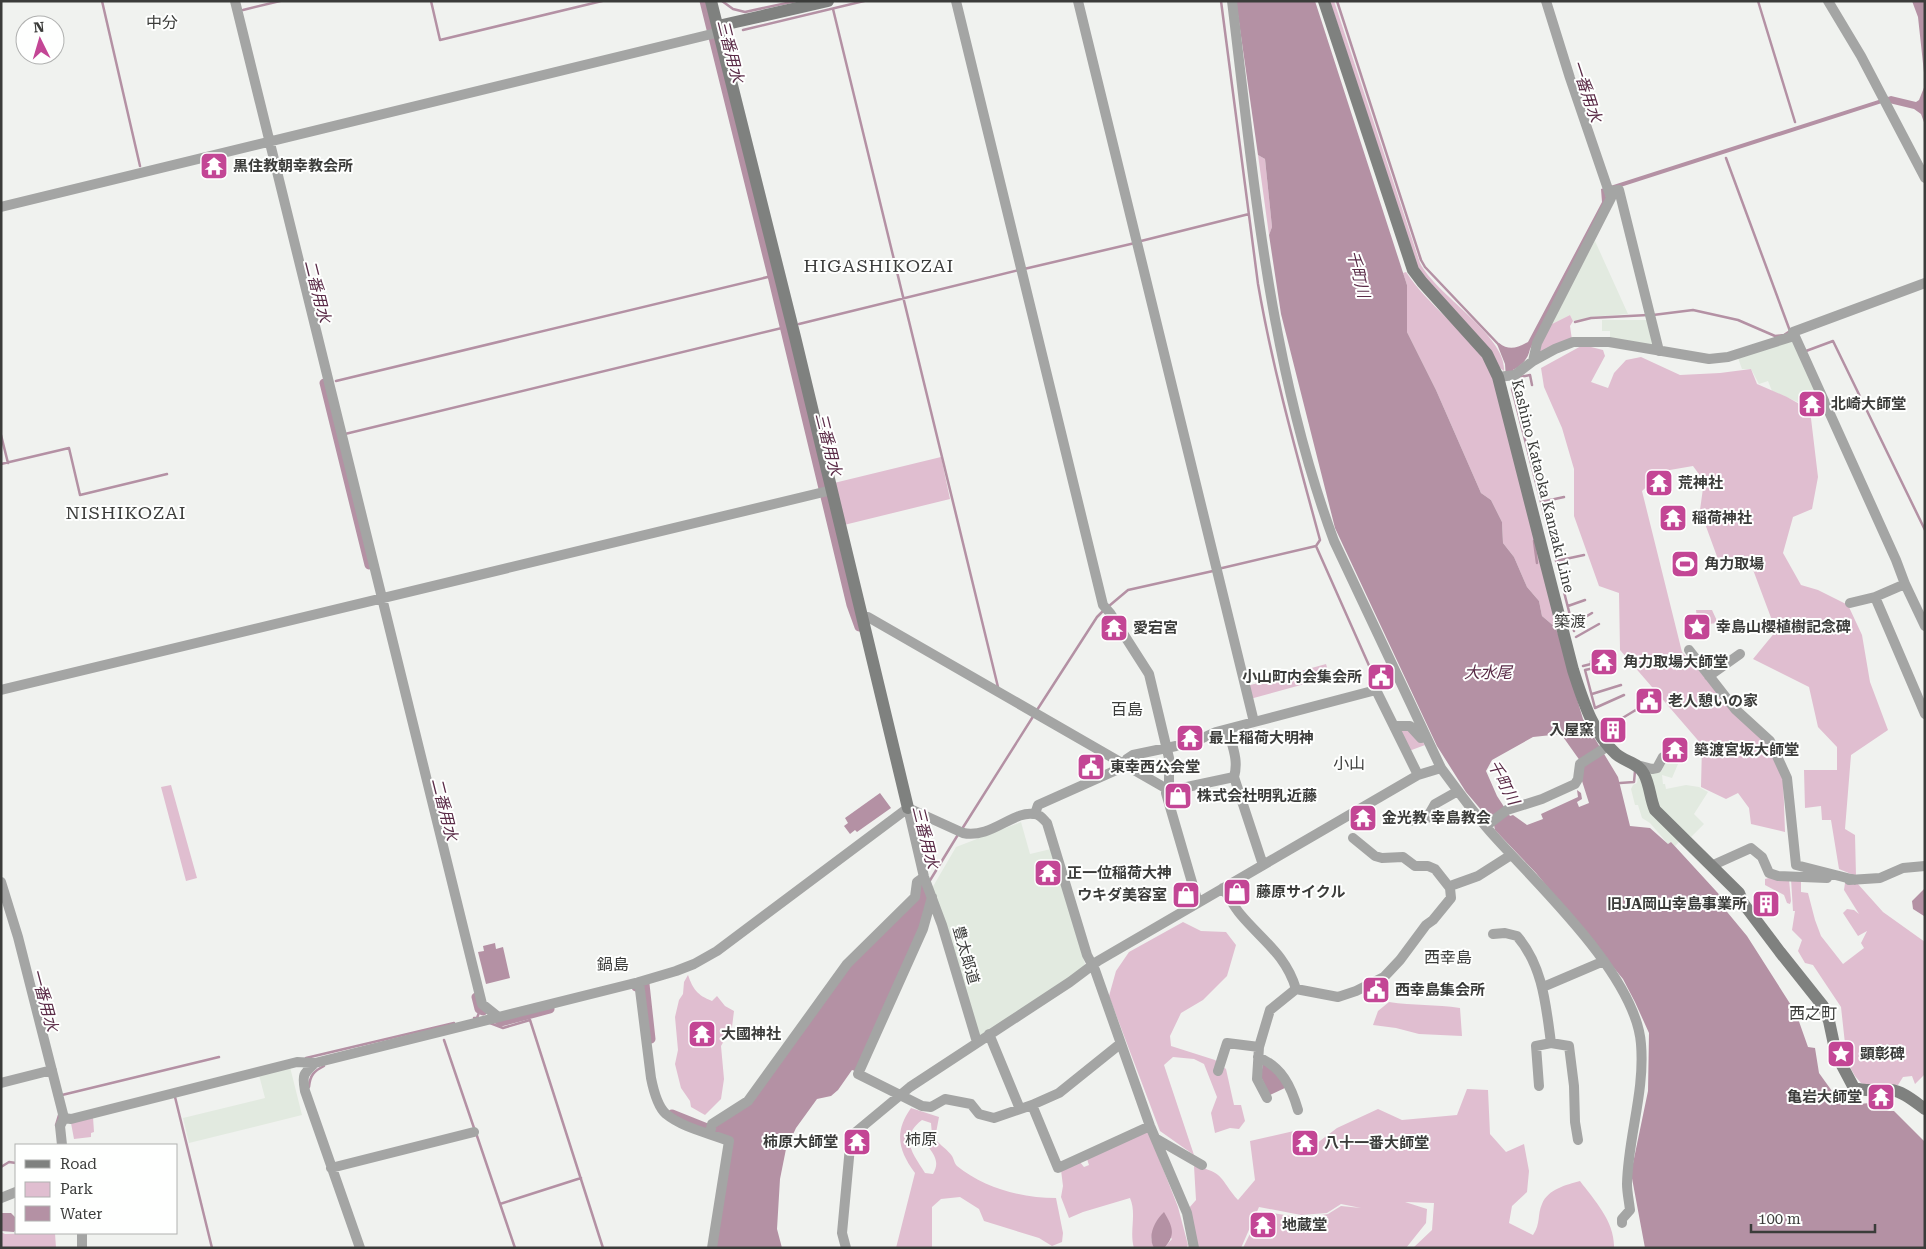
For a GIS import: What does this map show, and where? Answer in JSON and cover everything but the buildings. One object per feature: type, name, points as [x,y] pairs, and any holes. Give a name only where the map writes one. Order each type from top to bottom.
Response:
[{"type":"main road","points":[[711,1],[715,32],[832,490],[905,811]]},
{"type":"main road","points":[[715,32],[828,1]]},
{"type":"main road","name":"Kashino Kataoka Kanzaki Line","points":[[1324,1],[1413,270],[1506,376],[1573,670],[1587,710],[1606,747],[1618,756],[1637,765]]},
{"type":"main road","points":[[1637,765],[1644,773],[1655,810],[1739,893],[1758,922],[1823,1006],[1829,1021],[1836,1054],[1854,1088],[1864,1091],[1897,1091],[1925,1109]]},
{"type":"street","points":[[235,1],[267,142],[482,1004],[497,1016]]},
{"type":"street","points":[[956,1],[1021,269],[1107,609],[1149,674],[1169,758],[1166,793],[1198,903]]},
{"type":"street","points":[[1078,1],[1254,722]]},
{"type":"street","points":[[1232,1],[1270,298],[1287,378],[1308,461],[1334,541],[1441,768],[1511,855],[1553,899],[1604,961],[1633,1012],[1642,1045],[1641,1092],[1627,1185],[1630,1210],[1622,1219],[1622,1223]]},
{"type":"street","points":[[1533,361],[1537,343],[1611,198],[1546,1]]},
{"type":"street","points":[[1828,1],[1861,56],[1925,178]]},
{"type":"street","points":[[1,207],[715,32]]},
{"type":"street","points":[[1608,189],[1619,190],[1658,351]]},
{"type":"street","points":[[1925,283],[1793,332],[1925,626]]},
{"type":"street","points":[[1506,376],[1555,349],[1573,342],[1609,342],[1709,359],[1728,357],[1794,336]]},
{"type":"street","points":[[1,690],[832,490]]},
{"type":"street","points":[[1850,603],[1875,597],[1905,584]]},
{"type":"street","points":[[1875,597],[1925,714]]},
{"type":"street","points":[[862,617],[868,617],[1036,713],[1125,761],[1173,790],[1234,776]]},
{"type":"street","points":[[1689,650],[1735,709],[1770,741],[1787,778],[1796,865],[1856,880]]},
{"type":"street","points":[[1709,676],[1740,654]]},
{"type":"street","points":[[1035,814],[1038,805],[1120,768],[1133,755],[1196,741],[1228,729],[1376,690],[1418,775]]},
{"type":"street","points":[[1394,726],[1412,727],[1429,745]]},
{"type":"street","points":[[1228,729],[1237,767],[1234,776],[1263,865]]},
{"type":"street","points":[[1487,824],[1507,810],[1542,799],[1575,784],[1578,779],[1580,764],[1606,747]]},
{"type":"street","points":[[1637,765],[1657,768],[1663,757]]},
{"type":"street","points":[[846,1248],[842,1233],[851,1136],[898,1095],[976,1042],[1198,903],[1418,775],[1441,768]]},
{"type":"street","points":[[1409,821],[1427,818],[1435,804],[1458,791]]},
{"type":"street","points":[[64,1118],[71,1119],[297,1062],[314,1063],[497,1016],[639,986],[694,964],[717,951],[905,811],[970,835],[982,833],[1024,815],[1035,814],[1042,818],[1049,828],[1087,955],[1150,1126],[1186,1213],[1194,1248]]},
{"type":"street","name":"豊太郎道","points":[[905,811],[925,884],[942,925],[976,1042]]},
{"type":"street","points":[[1267,1098],[1257,1079],[1259,1052],[1270,1010],[1296,989],[1338,997],[1356,991],[1384,976],[1400,960],[1426,925],[1451,898],[1450,888],[1435,869],[1428,866],[1415,866],[1403,857],[1382,858],[1375,856],[1353,838]]},
{"type":"street","points":[[1711,866],[1751,848],[1762,857],[1769,873],[1778,876],[1856,880],[1880,878],[1903,868],[1925,866]]},
{"type":"street","points":[[1450,888],[1453,885],[1478,876],[1511,855]]},
{"type":"street","points":[[1,882],[18,937],[50,1071],[64,1118],[60,1126],[62,1144]]},
{"type":"street","points":[[710,1130],[748,1101],[846,964],[915,898],[917,882],[925,884],[923,929],[858,1074],[922,1106],[931,1107],[946,1099],[971,1104],[979,1114],[994,1118],[1032,1105],[1059,1093],[1120,1044]]},
{"type":"street","points":[[1223,888],[1240,914],[1276,952],[1292,973],[1296,989]]},
{"type":"street","points":[[1493,934],[1505,933],[1517,936],[1528,953],[1543,986],[1551,1043]]},
{"type":"street","points":[[1543,986],[1604,961]]},
{"type":"street","points":[[639,986],[650,1078],[665,1114],[687,1125],[710,1130],[729,1141],[712,1248]]},
{"type":"street","points":[[989,1034],[1020,1109]]},
{"type":"street","points":[[1218,1071],[1228,1043],[1259,1052],[1278,1069],[1288,1082],[1298,1110]]},
{"type":"street","points":[[1539,1086],[1536,1046],[1551,1043],[1569,1046],[1574,1086],[1574,1122],[1578,1140]]},
{"type":"street","points":[[314,1063],[302,1078],[309,1104],[360,1248]]},
{"type":"street","points":[[1,1083],[50,1071]]},
{"type":"street","points":[[1032,1105],[1058,1168],[1150,1126]]},
{"type":"street","points":[[331,1168],[474,1132]]},
{"type":"street","points":[[1155,1138],[1202,1165]]},
{"type":"street","points":[[1,1198],[15,1192]]},
{"type":"street","points":[[82,1234],[82,1248]]},
{"type":"shaded area","points":[[1595,241],[1628,314],[1591,317],[1573,321],[1570,315],[1548,326]]},
{"type":"shaded area","points":[[1602,320],[1649,320],[1655,348],[1610,340],[1610,331],[1602,331]]},
{"type":"shaded area","points":[[1791,340],[1819,396],[1802,404],[1772,391],[1768,381],[1759,384],[1751,369],[1742,369],[1738,358]]},
{"type":"shaded area","points":[[1665,759],[1678,764],[1672,778],[1662,775],[1663,784],[1665,784],[1666,789],[1686,785],[1699,787],[1708,792],[1694,814],[1704,824],[1691,837],[1657,808],[1648,772],[1662,771]]},
{"type":"shaded area","points":[[1638,777],[1644,778],[1650,807],[1682,839],[1675,846],[1671,842],[1668,844],[1650,823],[1642,818],[1638,805],[1635,805],[1631,789],[1637,783]]},
{"type":"shaded area","points":[[1021,822],[1030,854],[1051,849],[1085,964],[1083,970],[984,1035],[977,1035],[931,890],[956,847]]},
{"type":"shaded area","points":[[290,1067],[302,1115],[189,1143],[183,1118],[265,1098],[259,1075]]},
{"type":"green space","points":[[1330,1],[1334,1],[1420,263],[1428,275],[1483,330],[1494,344],[1502,358],[1504,371],[1417,268]]},
{"type":"green space","points":[[1258,155],[1265,159],[1272,227],[1269,235]]},
{"type":"green space","points":[[1406,272],[1424,295],[1466,337],[1496,380],[1562,643],[1555,627],[1542,616],[1539,601],[1527,587],[1514,557],[1503,543],[1502,522],[1491,500],[1481,493],[1436,390],[1407,332],[1407,285],[1403,273]]},
{"type":"green space","points":[[1570,315],[1573,321],[1570,326],[1572,340],[1539,355],[1538,347],[1548,326]]},
{"type":"green space","points":[[1583,345],[1603,350],[1605,356],[1591,382],[1608,388],[1614,373],[1626,360],[1641,357],[1680,375],[1751,369],[1757,384],[1787,397],[1810,410],[1818,477],[1812,509],[1793,517],[1783,553],[1801,585],[1818,590],[1848,605],[1862,635],[1870,682],[1888,730],[1851,755],[1845,829],[1855,835],[1856,876],[1839,869],[1831,820],[1822,820],[1821,806],[1805,808],[1804,770],[1837,770],[1837,747],[1818,727],[1809,687],[1753,659],[1776,631],[1749,559],[1719,562],[1700,510],[1704,481],[1693,466],[1664,471],[1642,491],[1682,652],[1767,744],[1783,777],[1785,832],[1751,824],[1749,808],[1738,793],[1726,799],[1701,787],[1702,745],[1620,650],[1619,593],[1599,586],[1574,516],[1574,469],[1562,428],[1544,387],[1541,368]]},
{"type":"green space","points":[[941,457],[950,499],[844,525],[834,483]]},
{"type":"green space","points":[[1696,610],[1712,610],[1718,623],[1698,625]]},
{"type":"green space","points":[[1326,664],[1330,677],[1250,699],[1247,686]]},
{"type":"green space","points":[[1398,728],[1414,731],[1425,745],[1409,751]]},
{"type":"green space","points":[[171,785],[197,878],[186,881],[161,787]]},
{"type":"green space","points":[[1765,879],[1789,879],[1790,904],[1787,903],[1784,895],[1765,885]]},
{"type":"green space","points":[[1791,879],[1801,880],[1801,892],[1808,893],[1821,936],[1843,964],[1864,948],[1861,943],[1867,931],[1858,936],[1843,913],[1847,909],[1854,910],[1859,914],[1844,890],[1845,883],[1857,883],[1883,912],[1925,942],[1925,1074],[1915,1084],[1912,1076],[1903,1077],[1898,1085],[1874,1087],[1861,1083],[1855,1076],[1847,1062],[1841,1007],[1813,965],[1805,963],[1798,951],[1802,940],[1792,930],[1795,911],[1793,911]]},
{"type":"green space","points":[[1183,922],[1201,931],[1226,932],[1236,945],[1227,976],[1203,1000],[1181,1013],[1170,1036],[1171,1046],[1215,1060],[1226,1069],[1234,1105],[1241,1105],[1245,1121],[1239,1129],[1230,1128],[1215,1133],[1211,1113],[1217,1097],[1204,1064],[1194,1059],[1173,1057],[1164,1065],[1194,1155],[1160,1131],[1109,996],[1116,971],[1129,952]]},
{"type":"green space","points":[[688,975],[699,994],[712,1001],[717,996],[725,1006],[734,1011],[732,1027],[721,1046],[724,1079],[721,1099],[705,1115],[691,1107],[690,1101],[681,1088],[675,1064],[678,1050],[675,1017],[679,1000],[683,994],[684,982]]},
{"type":"green space","points":[[1389,1002],[1460,1008],[1462,1036],[1419,1034],[1373,1025],[1378,1011]]},
{"type":"green space","points":[[1467,1089],[1488,1090],[1490,1134],[1506,1152],[1524,1144],[1529,1171],[1527,1192],[1512,1206],[1509,1223],[1533,1235],[1537,1227],[1541,1208],[1548,1195],[1558,1188],[1580,1181],[1598,1204],[1608,1221],[1614,1248],[1413,1248],[1432,1230],[1434,1203],[1405,1202],[1427,1209],[1426,1223],[1406,1248],[1243,1248],[1261,1211],[1302,1218],[1328,1214],[1341,1206],[1361,1208],[1341,1204],[1327,1213],[1301,1215],[1259,1207],[1241,1248],[1198,1248],[1189,1208],[1196,1200],[1194,1166],[1217,1174],[1238,1200],[1255,1180],[1250,1141],[1294,1131],[1308,1150],[1337,1128],[1378,1109],[1402,1120],[1457,1115]]},
{"type":"green space","points":[[911,1108],[939,1117],[936,1133],[932,1135],[931,1123],[922,1120],[911,1133],[910,1146],[925,1173],[933,1174],[936,1167],[935,1158],[929,1148],[931,1139],[935,1139],[953,1157],[957,1166],[991,1186],[1017,1194],[1056,1198],[1063,1233],[1062,1242],[1052,1246],[1039,1238],[984,1221],[979,1209],[960,1197],[941,1199],[932,1207],[932,1248],[896,1248],[915,1173],[905,1157],[900,1141],[902,1125]]},
{"type":"green space","points":[[93,1117],[94,1132],[91,1133],[91,1137],[74,1139],[71,1123]]},
{"type":"green space","points":[[1144,1133],[1149,1133],[1178,1207],[1188,1245],[1186,1248],[1164,1248],[1172,1239],[1156,1223],[1151,1239],[1154,1248],[1134,1248],[1132,1235],[1133,1210],[1130,1198],[1069,1218],[1061,1197],[1063,1186],[1061,1170],[1080,1162],[1084,1167],[1089,1165],[1087,1159]]},
{"type":"green space","points":[[1,1232],[5,1234],[55,1234],[56,1248],[1,1248]]},
{"type":"water","points":[[1236,1],[1315,1],[1407,285],[1407,332],[1436,390],[1481,493],[1491,500],[1502,522],[1503,543],[1514,557],[1527,587],[1539,601],[1542,616],[1555,627],[1562,643],[1583,719],[1618,777],[1630,826],[1650,828],[1668,844],[1671,842],[1727,903],[1723,907],[1747,936],[1796,1013],[1808,1047],[1815,1048],[1819,1073],[1842,1105],[1871,1103],[1889,1111],[1894,1111],[1925,1142],[1925,1248],[1645,1248],[1631,1173],[1648,1091],[1649,1033],[1623,979],[1536,873],[1495,830],[1494,825],[1466,792],[1437,746],[1335,528],[1281,314],[1269,235],[1272,227],[1265,159],[1258,155]],"holes":[[[1561,734],[1583,765],[1582,781],[1589,803],[1579,807],[1577,802],[1582,799],[1581,793],[1577,790],[1578,797],[1541,814],[1543,819],[1527,825],[1513,815],[1510,816],[1497,796],[1486,771],[1492,760],[1533,737]]]},
{"type":"water","points":[[1912,1],[1925,1],[1925,82],[1918,17]]},
{"type":"water","points":[[1925,85],[1925,125],[1921,114],[1914,109],[1885,102],[1605,192],[1607,202],[1528,356],[1522,364],[1513,370],[1514,378],[1506,378],[1505,364],[1497,344],[1513,348],[1528,342],[1602,202],[1601,189],[1891,96],[1916,102],[1919,100]]},
{"type":"water","points":[[880,793],[891,808],[857,832],[855,830],[850,834],[844,826],[848,823],[845,818]]},
{"type":"water","points":[[923,881],[929,894],[920,928],[855,1071],[852,1070],[838,1090],[831,1096],[817,1099],[796,1128],[786,1149],[780,1179],[777,1229],[782,1248],[716,1248],[732,1139],[715,1132],[716,1126],[752,1100],[848,969]]},
{"type":"water","points":[[1925,888],[1924,916],[1913,909],[1912,901]]},
{"type":"water","points":[[495,943],[496,949],[503,947],[510,978],[486,984],[478,952],[484,951],[483,946]]},
{"type":"water","points":[[1263,1062],[1269,1066],[1287,1087],[1270,1095],[1261,1077]]},
{"type":"water","points":[[1164,1212],[1171,1227],[1172,1235],[1164,1248],[1154,1248],[1151,1238],[1153,1228]]},
{"type":"water","points":[[1,1213],[11,1213],[15,1217],[15,1230],[1,1231]]},
{"type":"waterway","points":[[102,1],[140,166]]},
{"type":"waterway","points":[[243,10],[280,1]]},
{"type":"waterway","points":[[431,1],[440,40],[602,1]]},
{"type":"waterway","name":"三番用水","points":[[704,1],[851,605],[859,627]]},
{"type":"waterway","points":[[722,1],[733,9],[745,12],[796,1]]},
{"type":"waterway","points":[[743,30],[864,1]]},
{"type":"waterway","points":[[1218,569],[1316,546],[1320,540],[1278,381],[1258,284],[1221,1]]},
{"type":"waterway","points":[[1337,1],[1421,260],[1425,267],[1500,346]]},
{"type":"waterway","points":[[1758,1],[1795,122]]},
{"type":"waterway","points":[[833,9],[998,687]]},
{"type":"waterway","points":[[1653,315],[1693,310],[1738,320],[1775,336],[1784,335],[1790,331],[1726,158]]},
{"type":"waterway","points":[[1141,241],[1249,214]]},
{"type":"waterway","points":[[1024,269],[1135,243]]},
{"type":"waterway","points":[[799,324],[1019,270]]},
{"type":"waterway","points":[[336,381],[772,276]]},
{"type":"waterway","points":[[1575,322],[1591,318],[1648,315]]},
{"type":"waterway","points":[[345,434],[786,327]]},
{"type":"waterway","points":[[1806,351],[1833,341],[1925,530]]},
{"type":"waterway","points":[[1520,377],[1530,375],[1532,385]]},
{"type":"waterway","points":[[1514,378],[1512,389],[1574,631]]},
{"type":"waterway","name":"二番用水","points":[[324,383],[369,565]]},
{"type":"waterway","points":[[1,435],[8,463]]},
{"type":"waterway","points":[[1,464],[69,448],[80,495],[167,474]]},
{"type":"waterway","points":[[1541,502],[1564,497]]},
{"type":"waterway","points":[[1534,541],[1537,563]]},
{"type":"waterway","points":[[1316,546],[1379,688]]},
{"type":"waterway","points":[[1556,561],[1584,555]]},
{"type":"waterway","points":[[1109,606],[1128,590],[1213,571]]},
{"type":"waterway","points":[[1568,606],[1585,600]]},
{"type":"waterway","points":[[1037,710],[1097,617],[1105,609]]},
{"type":"waterway","points":[[1572,625],[1592,613]]},
{"type":"waterway","points":[[1576,637],[1599,624]]},
{"type":"waterway","points":[[1583,666],[1591,664],[1591,661]]},
{"type":"waterway","points":[[1608,665],[1585,670],[1595,708],[1624,695]]},
{"type":"waterway","points":[[1592,694],[1621,685]]},
{"type":"waterway","points":[[1606,728],[1639,708]]},
{"type":"waterway","points":[[962,829],[1034,715]]},
{"type":"waterway","points":[[1620,783],[1634,782],[1635,771]]},
{"type":"waterway","points":[[929,882],[959,833]]},
{"type":"waterway","name":"二番用水","points":[[636,987],[645,984],[651,1039]]},
{"type":"waterway","name":"二番用水","points":[[476,997],[479,1009],[483,1011]]},
{"type":"waterway","name":"二番用水","points":[[498,1020],[501,1022],[550,1009]]},
{"type":"waterway","points":[[474,1018],[477,1018],[480,1010]]},
{"type":"waterway","points":[[490,1023],[503,1028],[530,1020],[603,1248]]},
{"type":"waterway","points":[[306,1058],[454,1023]]},
{"type":"waterway","points":[[444,1040],[474,1128]]},
{"type":"waterway","points":[[62,1095],[219,1057]]},
{"type":"waterway","points":[[309,1087],[313,1074],[324,1066]]},
{"type":"waterway","points":[[175,1097],[212,1248]]},
{"type":"waterway","name":"二番用水","points":[[672,1114],[707,1128],[714,1128]]},
{"type":"waterway","name":"一番用水","points":[[56,1125],[59,1115]]},
{"type":"waterway","points":[[476,1133],[515,1248]]},
{"type":"waterway","points":[[1,1167],[9,1162],[15,1163]]},
{"type":"waterway","points":[[500,1204],[581,1178]]},
{"type":"place","name":"黒住教朝幸教会所","points":[[214,166]]},
{"type":"place","name":"北崎大師堂","points":[[1812,404]]},
{"type":"place","name":"荒神社","points":[[1659,483]]},
{"type":"place","name":"稲荷神社","points":[[1673,518]]},
{"type":"place","name":"角力取場","points":[[1685,564]]},
{"type":"place","name":"幸島山櫻植樹記念碑","points":[[1697,627]]},
{"type":"place","name":"愛宕宮","points":[[1114,628]]},
{"type":"place","name":"角力取場大師堂","points":[[1604,662]]},
{"type":"place","name":"小山町内会集会所","points":[[1381,677]]},
{"type":"place","name":"老人憩いの家","points":[[1649,701]]},
{"type":"place","name":"入屋窯","points":[[1613,730]]},
{"type":"place","name":"最上稲荷大明神","points":[[1190,738]]},
{"type":"place","name":"築渡宮坂大師堂","points":[[1675,750]]},
{"type":"place","name":"東幸西公会堂","points":[[1091,767]]},
{"type":"place","name":"株式会社明乳近藤","points":[[1178,796]]},
{"type":"place","name":"金光教 幸島教会","points":[[1363,818]]},
{"type":"place","name":"正一位稲荷大神","points":[[1048,873]]},
{"type":"place","name":"藤原サイクル","points":[[1237,892]]},
{"type":"place","name":"ウキダ美容室","points":[[1186,895]]},
{"type":"place","name":"旧JA岡山幸島事業所","points":[[1766,904]]},
{"type":"place","name":"西幸島集会所","points":[[1376,990]]},
{"type":"place","name":"大國神社","points":[[702,1034]]},
{"type":"place","name":"顕彰碑","points":[[1841,1054]]},
{"type":"place","name":"亀岩大師堂","points":[[1881,1097]]},
{"type":"place","name":"柿原大師堂","points":[[857,1142]]},
{"type":"place","name":"八十一番大師堂","points":[[1305,1143]]},
{"type":"place","name":"地蔵堂","points":[[1263,1225]]},
{"type":"district","name":"中分","points":[[162,22]]},
{"type":"district","name":"HIGASHIKOZAI","points":[[879,266]]},
{"type":"district","name":"NISHIKOZAI","points":[[126,513]]},
{"type":"district","name":"築渡","points":[[1570,621]]},
{"type":"district","name":"百島","points":[[1127,709]]},
{"type":"district","name":"小山","points":[[1349,763]]},
{"type":"district","name":"西幸島","points":[[1448,957]]},
{"type":"district","name":"鍋島","points":[[613,964]]},
{"type":"district","name":"西之町","points":[[1813,1013]]},
{"type":"district","name":"柿原","points":[[921,1139]]},
{"type":"water label","name":"千町川","points":[[1359,274]]},
{"type":"water label","name":"大水尾","points":[[1488,672]]},
{"type":"water label","name":"千町川","points":[[1504,782]]}]
